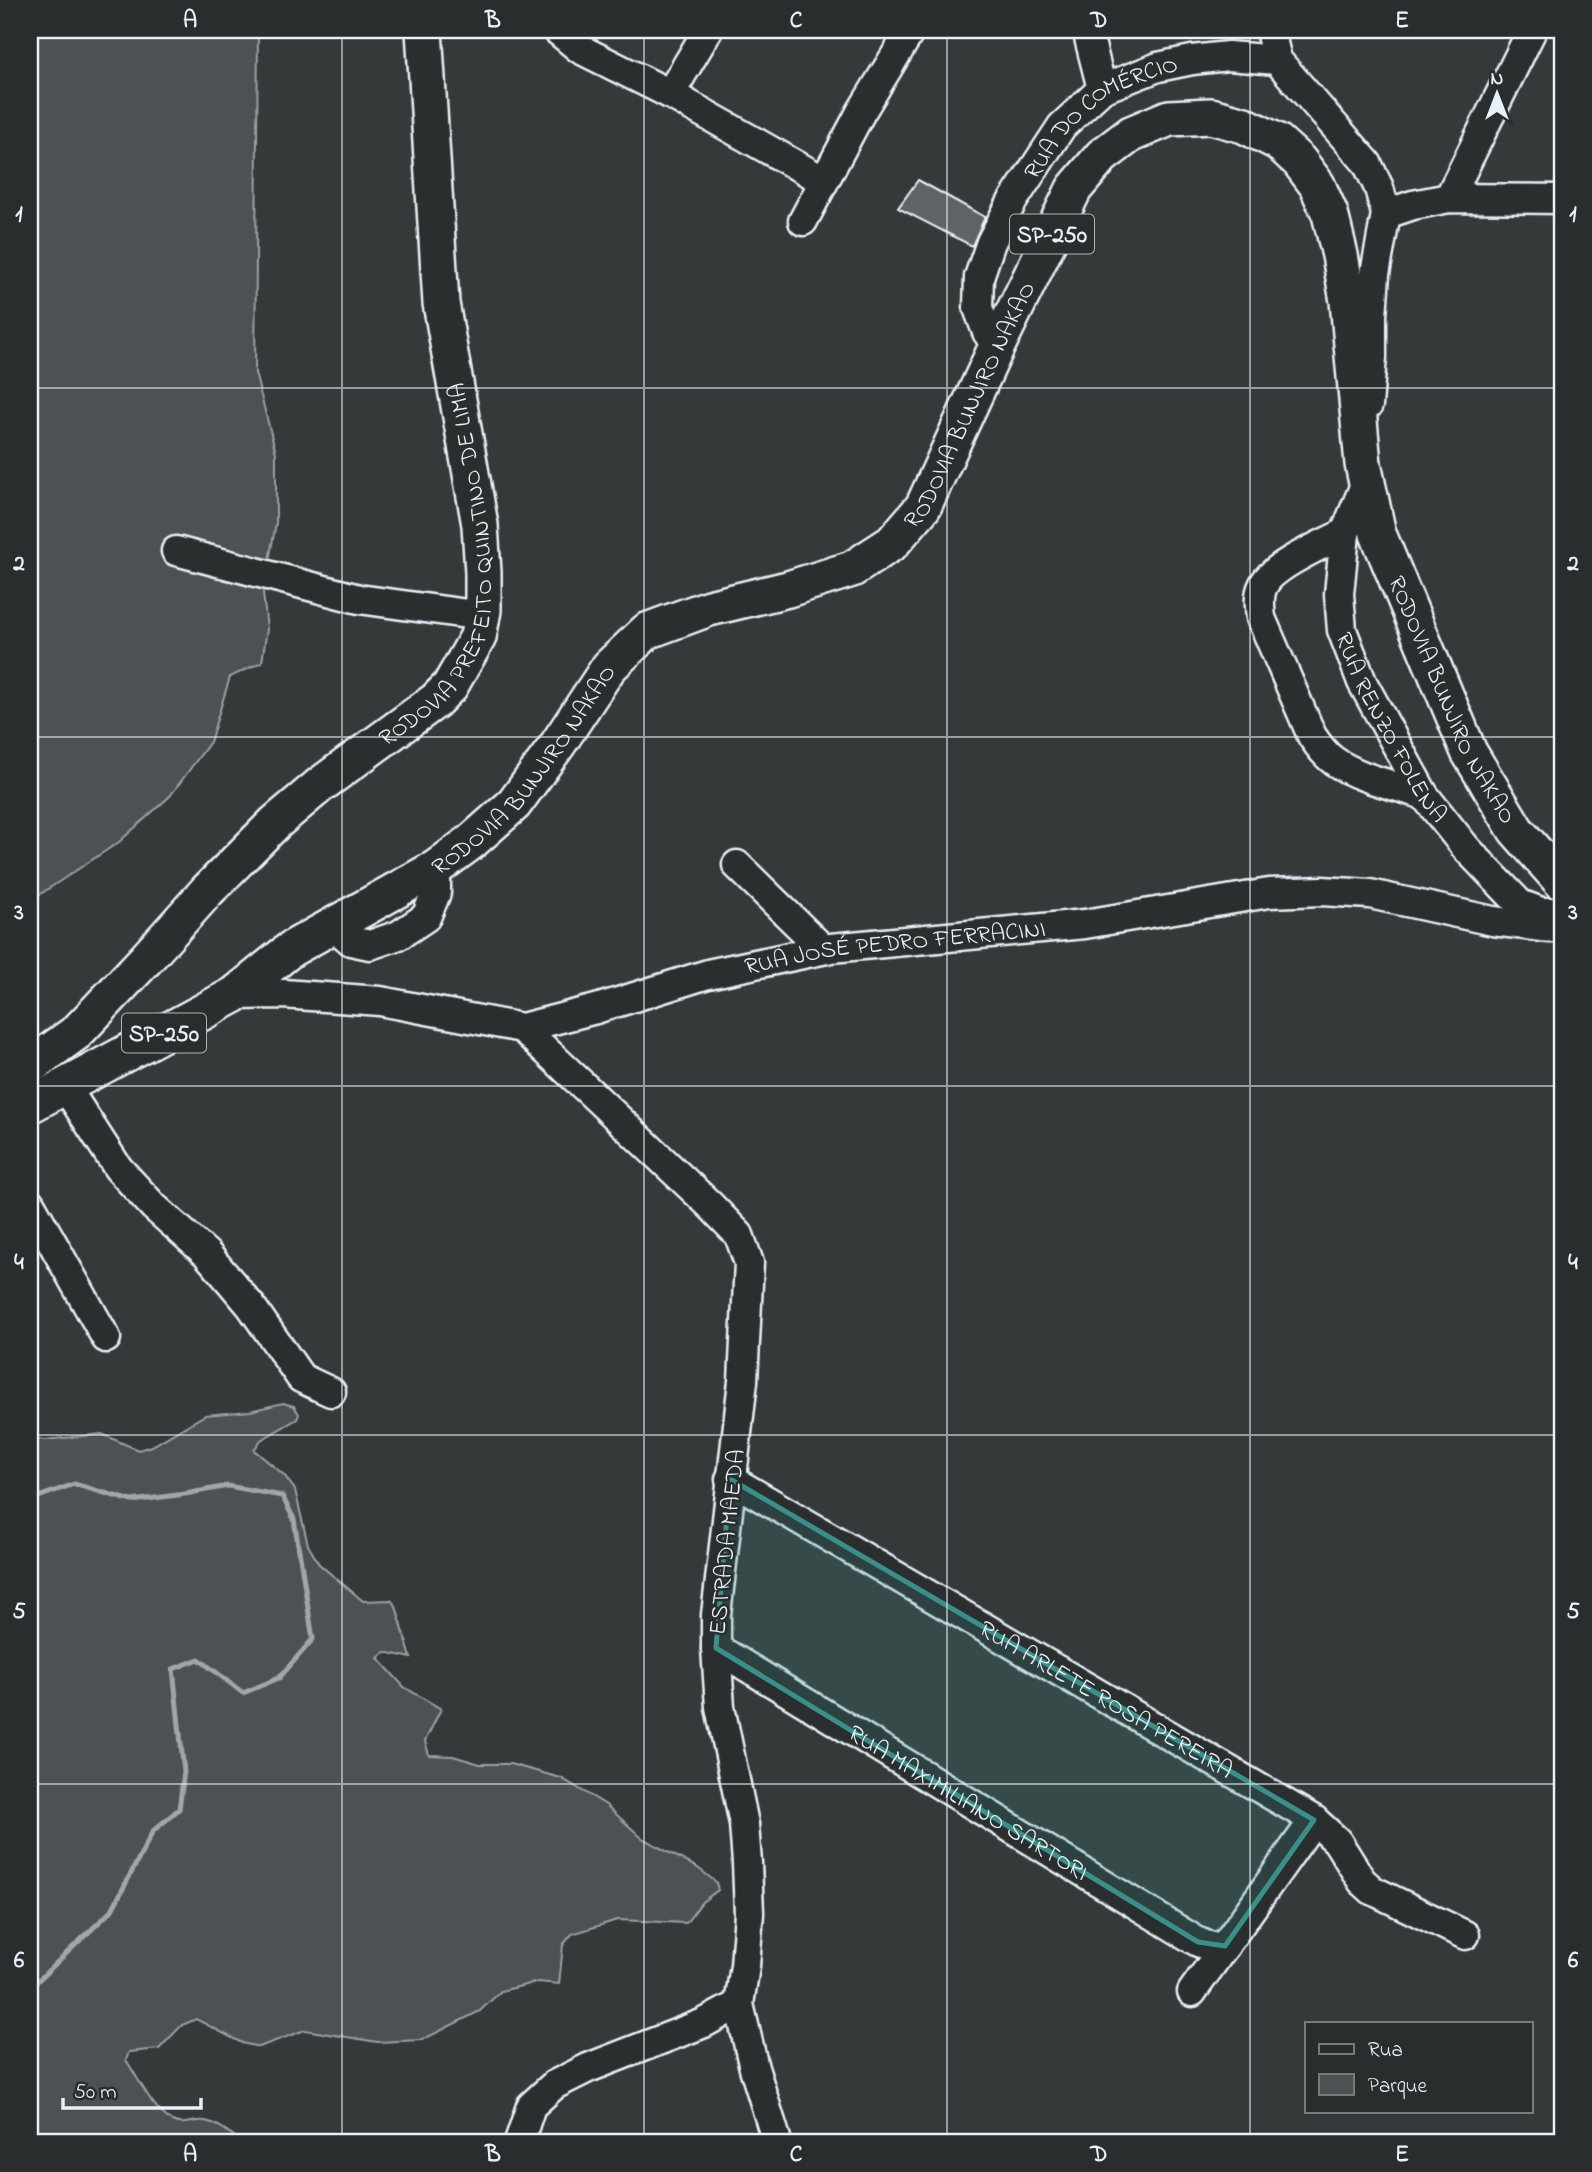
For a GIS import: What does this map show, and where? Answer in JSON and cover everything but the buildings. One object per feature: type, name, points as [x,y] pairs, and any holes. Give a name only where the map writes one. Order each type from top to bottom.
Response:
[{"type":"main road","name":"RODOVIA PREFEITO QUINTINO DE LIMA","points":[[30,1066],[77,1032],[146,960],[206,891],[275,823],[320,785],[435,701],[450,686],[478,637],[482,616],[483,573],[480,524],[441,303],[424,30]]},
{"type":"main road","name":"RODOVIA BUNJIRO NAKAO","points":[[30,1074],[236,970],[291,949],[436,869],[514,804],[609,667],[648,631],[709,608],[788,589],[852,569],[892,542],[923,507],[996,346],[1074,189],[1102,156],[1131,134],[1170,118],[1211,116],[1244,125],[1278,142],[1299,161],[1317,185],[1329,214],[1348,300],[1365,472],[1378,534],[1469,752],[1516,830],[1562,882]]},
{"type":"main road","name":"RODOVIA BUNJIRO NAKAO","points":[[30,1105],[234,995],[291,949]]},
{"type":"main road","points":[[30,1096],[75,1064],[100,1040],[146,960]]},
{"type":"street","points":[[557,30],[580,49],[670,94],[824,181]]},
{"type":"street","points":[[670,94],[708,30]]},
{"type":"street","points":[[803,221],[891,59],[911,30]]},
{"type":"street","points":[[1087,30],[1102,89]]},
{"type":"street","points":[[1270,30],[1277,60],[1367,163],[1380,188],[1386,214],[1449,198],[1562,199]]},
{"type":"street","points":[[1449,198],[1532,30]]},
{"type":"street","name":"RUA DO COMÉRCIO","points":[[996,346],[978,309],[979,277],[992,242],[1013,202],[1062,125],[1102,89],[1158,67],[1228,56],[1277,60]]},
{"type":"street","name":"RUA RENZO FOLENA","points":[[1386,214],[1375,274],[1373,357],[1365,472],[1345,533],[1339,594],[1342,630],[1362,682],[1424,795],[1466,848],[1520,904],[1541,912],[1562,912]]},
{"type":"street","points":[[1345,533],[1277,570],[1263,584],[1259,598],[1261,618],[1312,736],[1322,751],[1333,761],[1353,771],[1424,795]]},
{"type":"street","points":[[176,551],[359,599],[482,616]]},
{"type":"street","points":[[737,865],[823,949]]},
{"type":"street","name":"RUA JOSÉ PEDRO FERRACINI","points":[[234,995],[283,994],[380,1001],[522,1028],[596,1009],[708,974],[823,949],[1058,927],[1269,893],[1322,891],[1370,894],[1493,921],[1562,927]]},
{"type":"street","name":"ESTRADA MAEDA","points":[[522,1028],[739,1235],[749,1263],[744,1368],[716,1615],[716,1648],[720,1707],[744,1824],[747,1863],[747,1939],[739,2004],[754,2068],[777,2142]]},
{"type":"street","points":[[65,1086],[118,1168],[154,1207],[207,1254],[251,1306],[301,1378],[331,1392]]},
{"type":"street","points":[[30,1203],[106,1338]]},
{"type":"street","name":"RUA ARLETE ROSA PEREIRA","points":[[730,1479],[1314,1820],[1337,1841],[1362,1881],[1372,1890],[1465,1935]]},
{"type":"street","name":"RUA MAXIMILIANO SARTORI","points":[[716,1648],[1198,1942],[1211,1947],[1225,1946]]},
{"type":"street","points":[[1192,1992],[1314,1820]]},
{"type":"street","points":[[519,2142],[531,2106],[554,2085],[588,2068],[704,2023],[739,2004]]},
{"type":"highlighted area","points":[[730,1479],[1314,1820],[1225,1946],[1198,1942],[716,1648]]},
{"type":"green space","points":[[30,30],[258,30],[255,373],[276,453],[276,523],[263,593],[267,629],[262,662],[230,677],[210,742],[170,796],[119,842],[30,901]]},
{"type":"green space","points":[[283,1403],[294,1406],[299,1414],[297,1419],[261,1440],[254,1450],[284,1475],[295,1490],[308,1545],[319,1564],[363,1601],[391,1600],[396,1606],[411,1658],[385,1652],[378,1658],[404,1687],[441,1709],[425,1741],[429,1755],[453,1756],[480,1764],[510,1764],[561,1778],[606,1805],[642,1838],[698,1868],[716,1882],[718,1890],[702,1902],[686,1923],[617,1920],[572,1934],[563,1945],[559,1984],[538,1982],[501,1991],[480,2011],[422,2040],[377,2042],[305,2030],[259,2047],[242,2043],[196,2019],[182,2025],[159,2049],[129,2052],[126,2060],[165,2116],[180,2123],[210,2122],[243,2142],[30,2142],[30,1437],[44,1440],[102,1434],[138,1450],[152,1446],[205,1415],[250,1411]]},
{"type":"waterway","points":[[30,1500],[74,1484],[132,1501],[228,1486],[282,1496],[294,1519],[313,1639],[279,1678],[243,1693],[199,1659],[173,1669],[184,1772],[179,1809],[153,1831],[112,1910],[30,1988]]}]
